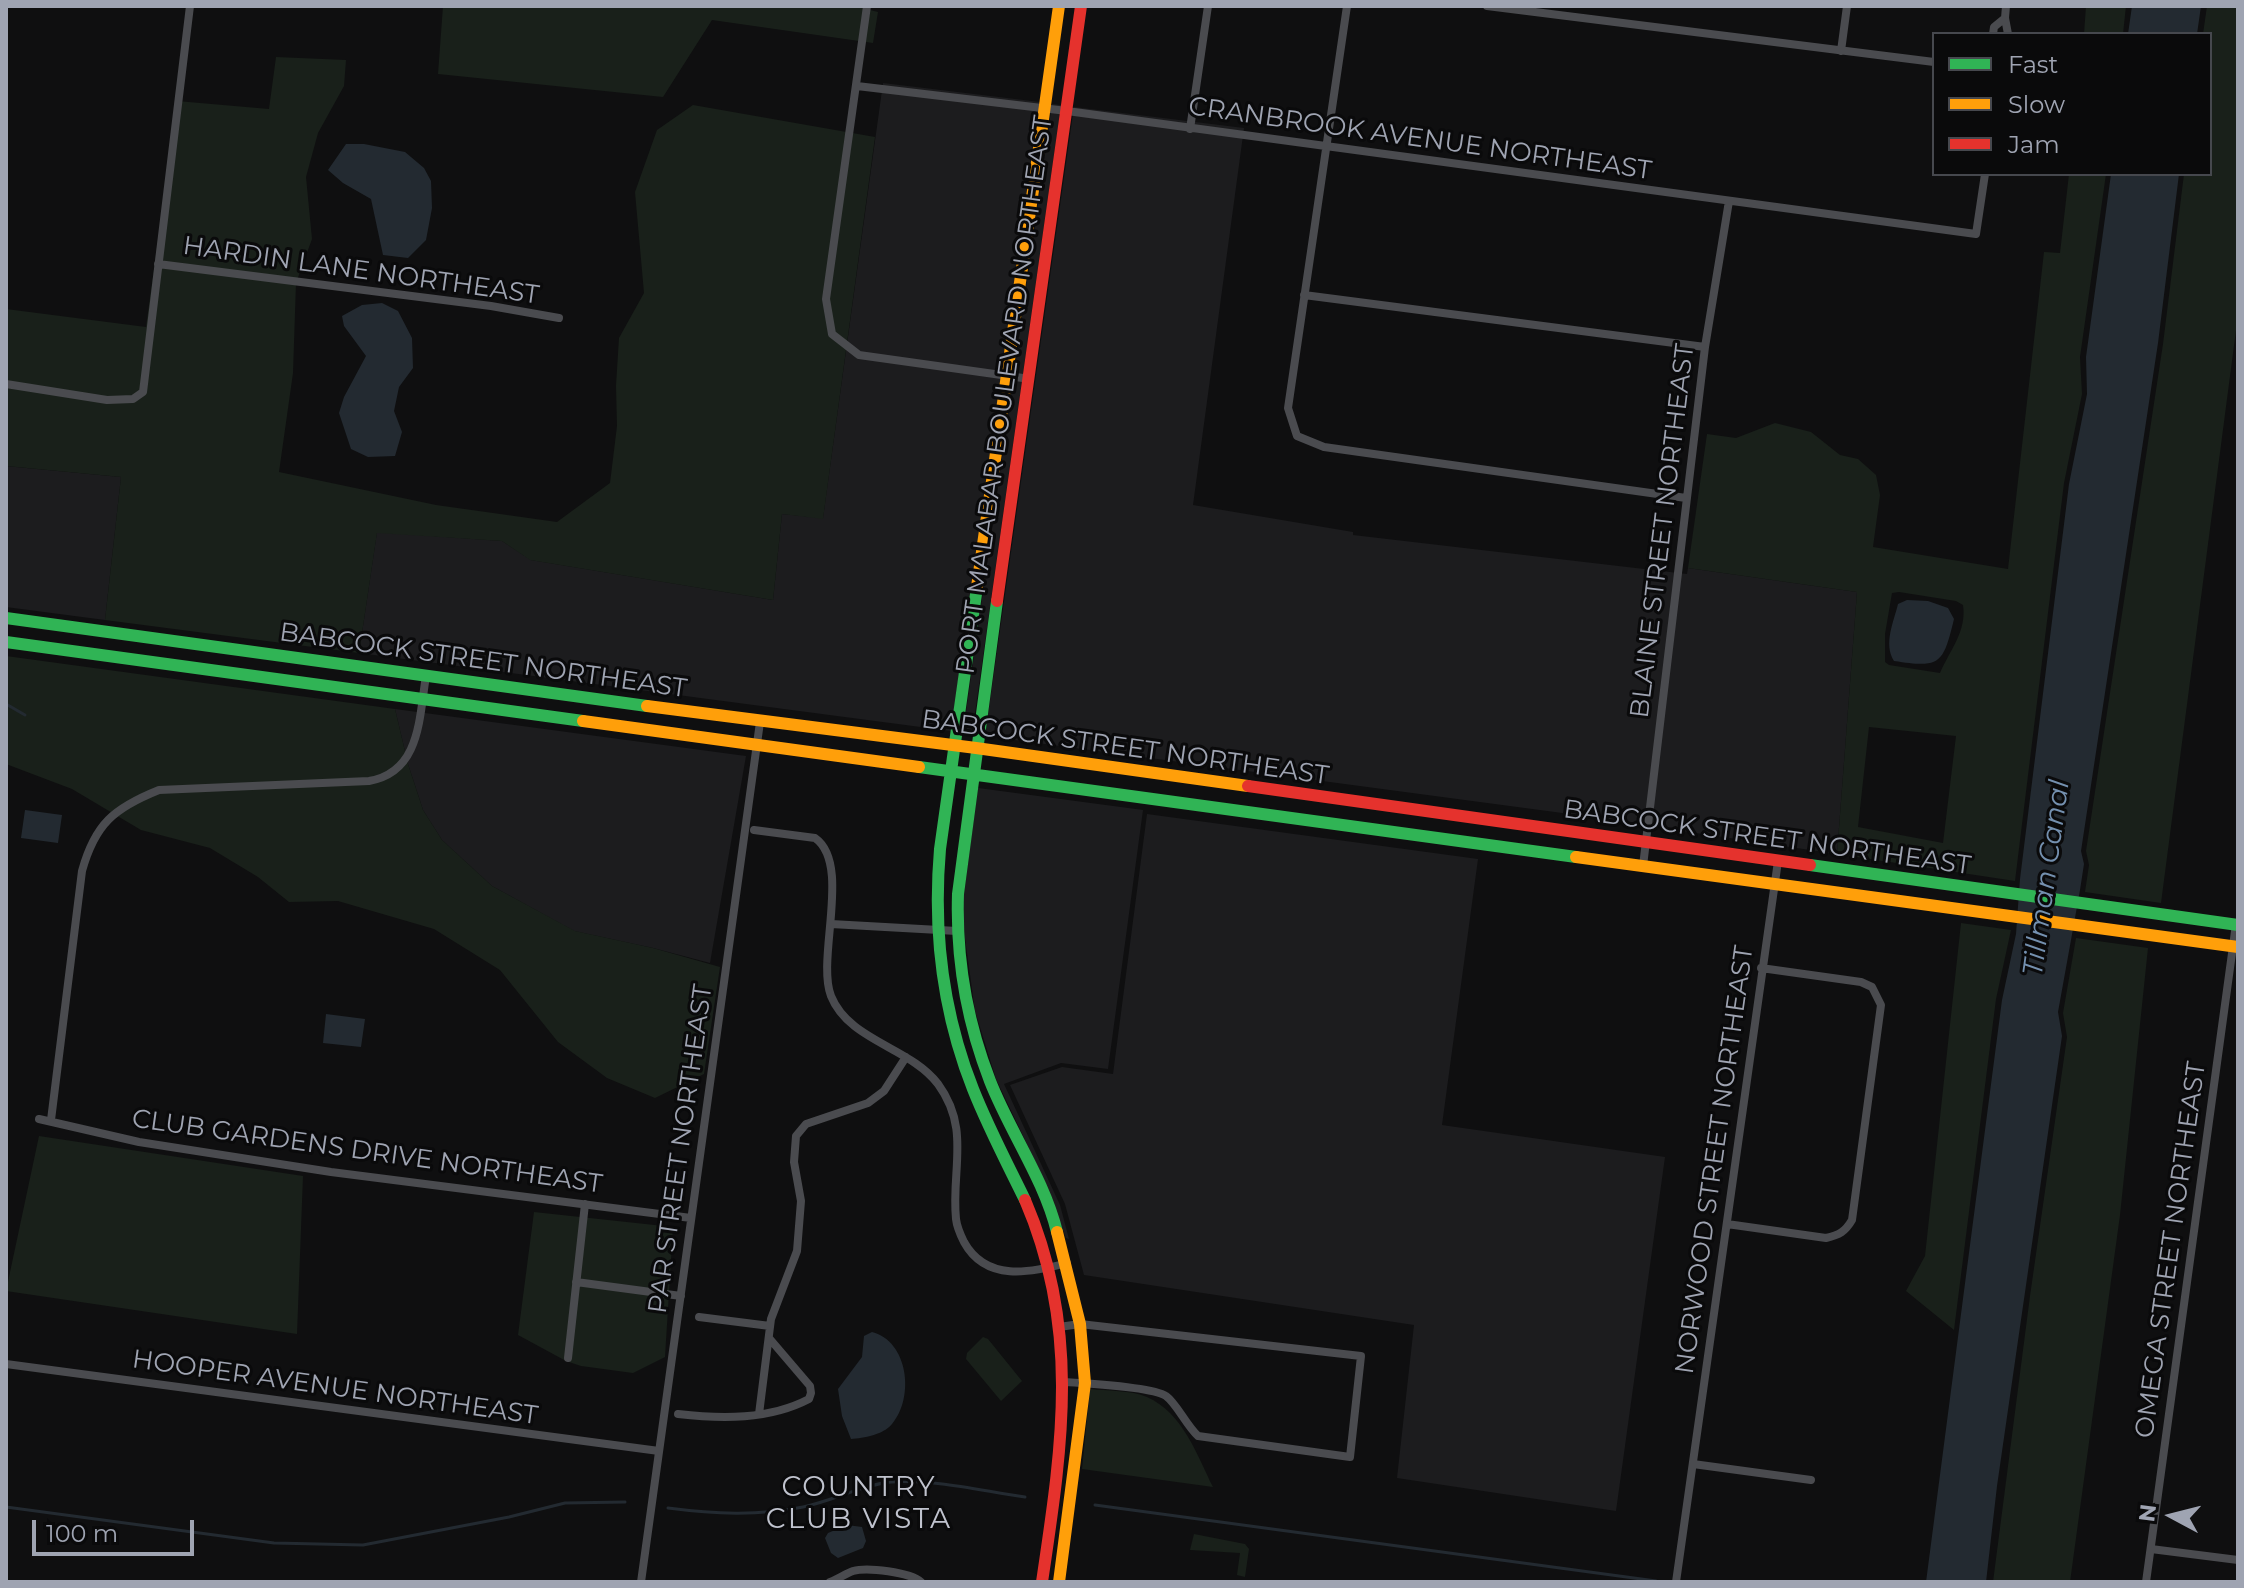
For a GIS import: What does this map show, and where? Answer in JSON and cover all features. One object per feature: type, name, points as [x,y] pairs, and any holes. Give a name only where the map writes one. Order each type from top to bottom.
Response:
[{"type":"main road","name":"PORT MALABAR BOULEVARD NORTHEAST","points":[[1042,1582],[1063,1423],[1064,1382],[1059,1327],[1049,1268],[1037,1228],[972,1086],[951,1016],[939,932],[939,858],[1059,6]]},
{"type":"main road","name":"PORT MALABAR BOULEVARD NORTHEAST","points":[[1059,1582],[1085,1383],[1080,1324],[1067,1263],[1039,1185],[990,1081],[969,1012],[957,931],[959,882],[976,748],[1081,6]]},
{"type":"main road","name":"BABCOCK STREET NORTHEAST","points":[[6,618],[760,722],[955,745],[2237,924]]},
{"type":"main road","points":[[166,665],[169,640]]},
{"type":"main road","name":"BABCOCK STREET NORTHEAST","points":[[6,642],[2236,947]]},
{"type":"main road","points":[[1933,906],[1937,883]]},
{"type":"street","name":"HARDIN LANE NORTHEAST","points":[[6,384],[107,400],[133,399],[143,392],[190,6]]},
{"type":"street","points":[[867,6],[826,299],[832,334],[859,355],[1030,379]]},
{"type":"street","points":[[1190,129],[1208,6]]},
{"type":"street","points":[[1347,6],[1288,408],[1297,436],[1324,447],[1686,498]]},
{"type":"street","points":[[1487,6],[1932,62]]},
{"type":"street","points":[[1841,51],[1847,6]]},
{"type":"street","points":[[2006,6],[2008,32]]},
{"type":"street","points":[[1993,32],[1994,27],[2005,18]]},
{"type":"street","name":"CRANBROOK AVENUE NORTHEAST","points":[[857,86],[1045,108],[1976,234],[1985,176]]},
{"type":"street","name":"BLAINE STREET NORTHEAST","points":[[1643,866],[1705,347],[1729,201]]},
{"type":"street","name":"HARDIN LANE NORTHEAST","points":[[158,264],[491,306],[559,318]]},
{"type":"street","points":[[1304,295],[1705,347]]},
{"type":"street","points":[[51,1120],[82,871],[89,845],[103,824],[131,802],[159,790],[381,779],[401,767],[414,746],[426,676]]},
{"type":"street","name":"PAR STREET NORTHEAST","points":[[641,1582],[760,722]]},
{"type":"street","points":[[754,830],[815,838],[823,844],[830,861],[831,924],[827,964],[832,999],[848,1021],[906,1057],[937,1083],[954,1115],[959,1146],[956,1218],[958,1231],[968,1249],[977,1260],[991,1268],[1009,1272],[1067,1263]]},
{"type":"street","name":"NORWOOD STREET NORTHEAST","points":[[1676,1582],[1778,861]]},
{"type":"street","points":[[831,924],[957,931]]},
{"type":"street","name":"OMEGA STREET NORTHEAST","points":[[2146,1582],[2237,924]]},
{"type":"street","points":[[1727,1224],[1826,1238],[1846,1230],[1852,1220],[1881,1005],[1872,987],[1861,982],[1761,968]]},
{"type":"street","points":[[759,1414],[770,1326],[797,1251],[801,1201],[794,1146],[799,1131],[806,1124],[868,1103],[884,1091],[906,1057]]},
{"type":"street","name":"CLUB GARDENS DRIVE NORTHEAST","points":[[39,1119],[139,1142],[302,1168],[691,1218]]},
{"type":"street","points":[[568,1358],[585,1204]]},
{"type":"street","points":[[576,1282],[681,1296]]},
{"type":"street","points":[[699,1317],[770,1326]]},
{"type":"street","points":[[1059,1327],[1080,1324],[1361,1356],[1350,1457],[1198,1436],[1166,1396],[1064,1382]]},
{"type":"street","points":[[678,1414],[727,1419],[800,1404],[809,1399],[810,1386],[769,1338]]},
{"type":"street","name":"HOOPER AVENUE NORTHEAST","points":[[6,1364],[659,1451]]},
{"type":"street","points":[[1693,1464],[1811,1480]]},
{"type":"street","points":[[2151,1549],[2238,1560]]},
{"type":"street","points":[[830,1582],[856,1570],[889,1571],[917,1578],[921,1582]]},
{"type":"shaded area","points":[[443,6],[866,6],[866,9],[878,12],[873,43],[712,20],[663,97],[438,74]]},
{"type":"shaded area","points":[[2086,6],[2126,6],[2123,32],[2084,32]]},
{"type":"shaded area","points":[[2207,6],[2238,6],[2238,315],[2161,903],[2085,892],[2089,865],[2086,851],[2163,344],[2184,176],[2212,176],[2212,32],[2203,32]]},
{"type":"shaded area","points":[[276,57],[346,60],[344,86],[318,133],[306,177],[312,239],[296,283],[293,373],[279,472],[436,505],[557,522],[610,483],[617,426],[619,338],[644,293],[635,192],[657,130],[693,105],[875,137],[823,519],[782,514],[773,600],[530,560],[502,541],[377,533],[359,653],[105,620],[121,477],[6,466],[6,309],[146,327],[177,101],[269,109]]},
{"type":"shaded area","points":[[883,83],[1040,102],[951,731],[359,653],[377,532],[502,541],[531,560],[773,600],[782,514],[823,518]]},
{"type":"shaded area","points":[[1052,104],[1061,105],[972,734],[963,733]]},
{"type":"shaded area","points":[[1074,107],[1244,128],[1193,505],[1353,532],[1353,535],[1687,574],[1688,568],[1857,592],[1837,854],[1555,812],[985,736]]},
{"type":"shaded area","points":[[2069,176],[2106,176],[2080,357],[2082,394],[2064,483],[2015,881],[1837,854],[1857,592],[1688,568],[1707,434],[1736,438],[1775,423],[1811,432],[1840,455],[1858,459],[1876,475],[1880,495],[1873,547],[2008,569],[2044,252],[2060,253]],"holes":[[[1892,593],[1956,601],[1963,605],[1964,614],[1960,632],[1940,673],[1885,662],[1885,634]],[[1869,727],[1956,736],[1943,843],[1858,827]]]},
{"type":"shaded area","points":[[6,466],[121,477],[105,620],[6,607]]},
{"type":"shaded area","points":[[6,656],[395,709],[423,810],[442,840],[492,886],[575,931],[720,967],[704,1074],[655,1098],[607,1078],[558,1042],[500,970],[434,929],[338,901],[289,902],[258,877],[210,848],[141,830],[72,789],[6,764]]},
{"type":"shaded area","points":[[395,709],[746,756],[710,963],[574,931],[492,886],[442,840],[423,810]]},
{"type":"shaded area","points":[[978,788],[1143,810],[1108,1069],[1061,1063],[1004,1084],[1060,1205],[1069,1239],[996,1079],[975,1011],[964,931],[964,894]]},
{"type":"shaded area","points":[[1147,814],[1478,859],[1442,1125],[1665,1157],[1616,1511],[1397,1478],[1414,1325],[1084,1275],[1065,1204],[1010,1085],[1062,1067],[1113,1074]]},
{"type":"shaded area","points":[[1961,923],[2011,930],[1996,999],[1954,1330],[1906,1291],[1925,1256]]},
{"type":"shaded area","points":[[2076,938],[2148,948],[2120,1215],[2070,1582],[1993,1582],[2067,1037],[2063,1013]]},
{"type":"shaded area","points":[[39,1136],[303,1176],[297,1334],[6,1291]]},
{"type":"shaded area","points":[[534,1212],[673,1227],[665,1357],[633,1373],[581,1366],[518,1335]]},
{"type":"shaded area","points":[[983,1337],[988,1339],[1022,1381],[1001,1401],[966,1359],[967,1353]]},
{"type":"shaded area","points":[[1090,1389],[1134,1393],[1160,1404],[1188,1436],[1213,1487],[1082,1469]]},
{"type":"shaded area","points":[[1194,1534],[1245,1544],[1249,1549],[1245,1577],[1237,1575],[1240,1553],[1190,1550]]},
{"type":"water","points":[[2132,6],[2201,6],[2197,32],[2128,32]]},
{"type":"water","points":[[346,144],[364,144],[405,152],[424,168],[431,181],[432,208],[426,240],[408,258],[383,255],[371,199],[328,170]]},
{"type":"water","name":"Tillman Canal","points":[[2111,176],[2179,176],[2158,343],[2081,851],[2084,864],[2058,1012],[2062,1036],[1986,1582],[1926,1582],[2002,1000],[2016,934],[2020,879],[2069,484],[2087,394],[2086,357]]},
{"type":"water","points":[[382,303],[398,311],[412,338],[413,368],[399,387],[394,411],[402,432],[395,456],[368,457],[351,449],[339,413],[366,356],[344,326],[342,316],[362,305]]},
{"type":"water","points":[[1907,600],[1928,601],[1948,608],[1954,619],[1946,646],[1937,660],[1921,664],[1894,661],[1889,647],[1890,632],[1898,604]]},
{"type":"water","points":[[25,810],[62,815],[58,843],[21,838]]},
{"type":"water","points":[[326,1014],[365,1019],[361,1047],[323,1043]]},
{"type":"water","points":[[872,1332],[894,1346],[900,1358],[904,1371],[904,1400],[892,1424],[884,1431],[851,1439],[842,1416],[838,1389],[862,1357],[864,1336]]},
{"type":"water","points":[[847,1525],[862,1527],[866,1541],[863,1548],[838,1558],[831,1553],[825,1538],[828,1533]]},
{"type":"waterway","points":[[6,704],[25,715]]},
{"type":"waterway","points":[[668,1508],[702,1512],[769,1512],[814,1504],[891,1482],[941,1484],[1025,1497]]},
{"type":"waterway","points":[[6,1507],[274,1543],[363,1545],[565,1503],[625,1502]]},
{"type":"waterway","points":[[1095,1505],[1656,1581]]},
{"type":"traffic: fast","points":[[977,587],[940,849],[939,940],[948,1001],[963,1060],[985,1117],[1025,1200]]},
{"type":"traffic: fast","points":[[997,601],[958,894],[961,965],[969,1013],[982,1059],[998,1100],[1044,1193],[1057,1232]]},
{"type":"traffic: fast","points":[[6,618],[647,706]]},
{"type":"traffic: fast","points":[[6,642],[583,721]]},
{"type":"traffic: fast","points":[[919,767],[1576,857]]},
{"type":"traffic: fast","points":[[1810,865],[2238,925]]},
{"type":"traffic: slow","points":[[977,587],[1059,6]]},
{"type":"traffic: slow","points":[[647,706],[1248,786]]},
{"type":"traffic: slow","points":[[583,721],[919,767]]},
{"type":"traffic: slow","points":[[1576,857],[2238,947]]},
{"type":"traffic: slow","points":[[1057,1232],[1080,1324],[1085,1383],[1059,1582]]},
{"type":"traffic: jam","points":[[997,601],[1081,6]]},
{"type":"traffic: jam","points":[[1248,786],[1810,865]]},
{"type":"traffic: jam","points":[[1025,1200],[1043,1248],[1060,1342],[1060,1436],[1042,1582]]},
{"type":"district","name":"COUNTRY CLUB VISTA","points":[[859,1504]]}]
